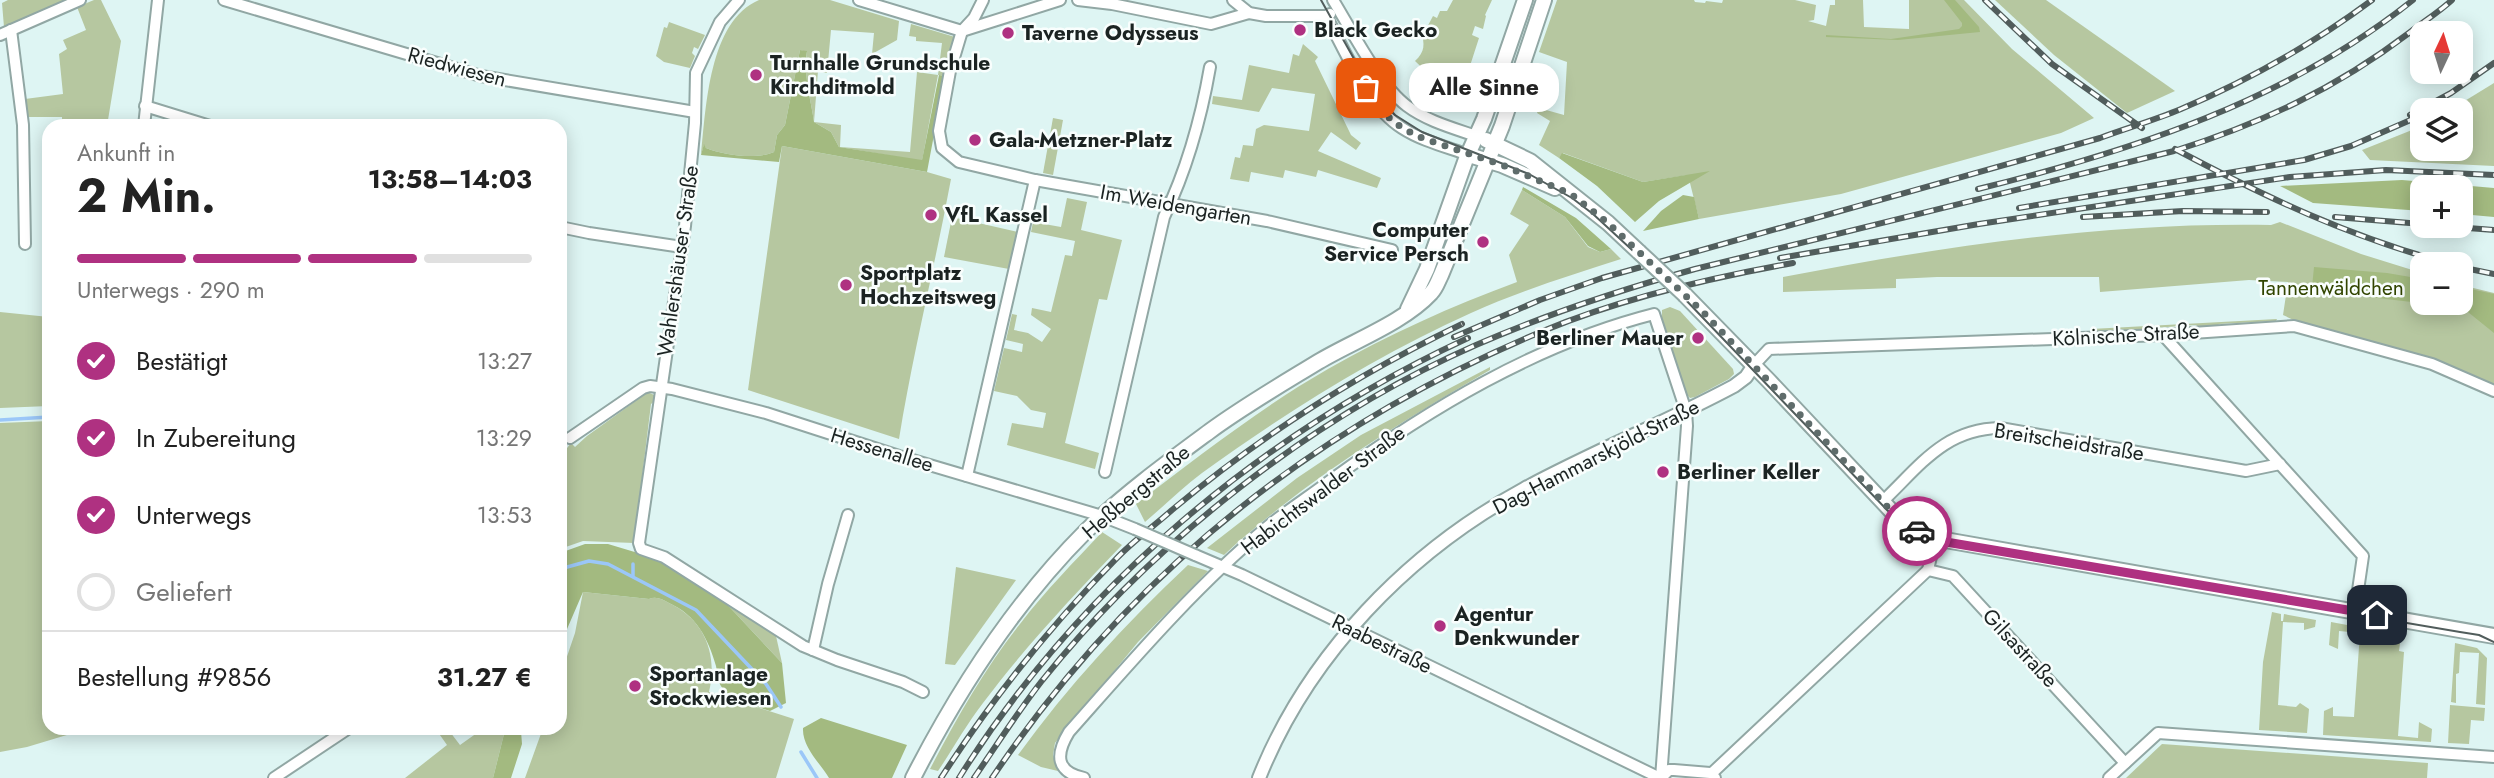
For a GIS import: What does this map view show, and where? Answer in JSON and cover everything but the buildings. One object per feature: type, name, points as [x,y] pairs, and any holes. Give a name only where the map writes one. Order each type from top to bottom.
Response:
[{"type":"main road","points":[[1406,313],[1427,269],[1484,119],[1525,0]]},
{"type":"main road","name":"Heßbergstraße","points":[[913,778],[972,673],[1027,599],[1102,516],[1212,429],[1317,363],[1406,313],[1431,293],[1441,275],[1495,143],[1544,0]]},
{"type":"main road","points":[[1476,136],[1530,161],[1608,223],[1685,295],[1882,502],[1916,531],[1935,539],[1973,546],[2494,636]]},
{"type":"main road","points":[[1469,155],[1488,160],[1571,194]]},
{"type":"main road","points":[[1427,269],[1441,275]]},
{"type":"street","points":[[25,244],[23,125],[6,32],[80,0]]},
{"type":"street","points":[[144,119],[158,0]]},
{"type":"street","name":"Riedwiesen","points":[[224,0],[481,76],[695,112]]},
{"type":"street","name":"Wahlershäuser Straße","points":[[738,0],[720,22],[696,73],[693,155],[682,247],[639,543],[641,549],[664,557],[782,634],[813,650]]},
{"type":"street","points":[[859,0],[962,31],[1060,0]]},
{"type":"street","points":[[962,31],[974,19],[982,0]]},
{"type":"street","points":[[1078,0],[1112,4],[1211,24],[1249,13],[1266,16],[1326,16]]},
{"type":"street","points":[[1233,0],[1249,13]]},
{"type":"street","points":[[1326,16],[1336,4],[1387,87],[1406,106],[1435,122],[1476,136]]},
{"type":"street","points":[[1326,16],[1375,102],[1386,115],[1402,128],[1422,138],[1469,155]]},
{"type":"street","name":"Im Weidengarten","points":[[962,31],[950,72],[939,131],[942,148],[959,162],[1035,180],[1280,224],[1392,250]]},
{"type":"street","points":[[1105,472],[1164,217],[1202,115],[1210,67]]},
{"type":"street","points":[[145,106],[187,119]]},
{"type":"street","points":[[967,476],[1035,180]]},
{"type":"street","points":[[567,228],[682,247]]},
{"type":"street","name":"Habichtswalder Straße","points":[[1083,778],[1064,769],[1060,756],[1060,750],[1069,732],[1168,621],[1268,526],[1410,424],[1531,359],[1581,337],[1654,314],[1686,411]]},
{"type":"street","name":"Kölnische Straße","points":[[1754,365],[1769,349],[2163,335],[2294,326],[2432,364],[2494,391]]},
{"type":"street","points":[[2163,335],[2363,556],[2355,611]]},
{"type":"street","name":"Dag-Hammarskjöld-Straße","points":[[1259,778],[1268,753],[1318,668],[1350,629],[1403,575],[1434,549],[1491,509],[1533,485],[1734,386],[1746,377],[1754,365]]},
{"type":"street","points":[[570,438],[643,388],[661,387]]},
{"type":"street","name":"Hessenallee","points":[[661,387],[766,413],[1102,516]]},
{"type":"street","points":[[1661,778],[1686,411]]},
{"type":"street","name":"Breitscheidstraße","points":[[1882,502],[1944,444],[1959,435],[1981,429],[2000,428],[2246,471],[2280,464]]},
{"type":"street","points":[[848,515],[813,650],[903,682],[923,692]]},
{"type":"street","name":"Raabestraße","points":[[1102,516],[1223,567],[1661,778]]},
{"type":"street","points":[[1661,778],[1669,770],[1713,776],[1928,570],[1935,539]]},
{"type":"street","name":"Gilsastraße","points":[[1928,570],[1953,576],[2125,764]]},
{"type":"street","points":[[2109,778],[2158,733],[2494,757]]},
{"type":"street","points":[[274,778],[338,735]]},
{"type":"green space","points":[[8,0],[65,0],[4,27],[2,3]]},
{"type":"green space","points":[[101,0],[121,41],[108,119],[26,117],[25,99],[63,94],[59,54],[67,49],[63,40],[86,30],[77,7]]},
{"type":"green space","points":[[759,0],[830,0],[899,21],[897,40],[872,54],[874,33],[831,30],[827,73],[818,71],[814,122],[807,78],[807,52],[800,50],[785,125],[777,135],[774,152],[758,156],[740,156],[713,151],[704,145],[701,155],[708,90],[720,46],[730,26],[742,11]]},
{"type":"green space","points":[[1453,0],[1492,0],[1485,15],[1483,29],[1475,26],[1472,35],[1479,38],[1468,72],[1481,77],[1478,85],[1457,78],[1453,88],[1415,61],[1423,48],[1421,32],[1424,33],[1433,16],[1437,18],[1440,11],[1447,11]]},
{"type":"green space","points":[[1557,0],[1694,0],[1722,3],[1723,0],[1795,0],[1816,5],[1814,20],[1808,21],[1826,26],[1830,5],[1835,5],[1835,0],[1863,0],[1864,27],[1909,29],[1909,0],[1964,0],[2012,49],[2094,118],[2061,133],[1841,194],[1699,219],[1688,175],[1643,182],[1563,153],[1559,158],[1539,145],[1550,121],[1537,113],[1539,108],[1564,115],[1567,62],[1539,52]]},
{"type":"green space","points":[[1944,0],[1955,0],[1979,27],[1980,32],[1898,40],[1826,37],[1891,39],[1959,29],[1962,23]]},
{"type":"green space","points":[[1995,0],[2046,0],[2175,91],[2127,113],[2054,55]]},
{"type":"green space","points":[[669,22],[705,35],[698,49],[694,47],[692,53],[695,56],[690,68],[664,62],[656,56],[664,27],[667,28]]},
{"type":"green space","points":[[911,24],[955,37],[945,76],[938,75],[942,43],[916,41],[916,37],[909,36]]},
{"type":"green space","points":[[1303,44],[1318,57],[1315,61],[1351,135],[1361,143],[1356,150],[1331,132],[1318,151],[1381,178],[1377,188],[1318,170],[1316,177],[1285,170],[1283,178],[1251,172],[1249,182],[1230,179],[1235,157],[1240,158],[1243,145],[1253,146],[1256,129],[1264,125],[1309,131],[1315,94],[1272,88],[1259,112],[1212,104],[1213,96],[1242,100],[1249,65],[1289,73],[1293,54],[1299,56]]},
{"type":"green space","points":[[800,50],[807,51],[807,78],[814,122],[831,132],[839,147],[922,160],[939,75],[945,76],[927,172],[782,146],[779,162],[701,155],[704,144],[713,151],[740,156],[758,156],[774,152],[777,135],[785,125]]},
{"type":"green space","points":[[917,72],[938,75],[922,161],[839,147],[831,132],[814,122],[841,125],[840,147],[910,152]]},
{"type":"green space","points":[[2494,83],[2494,166],[2370,160],[2362,150],[2410,131],[2410,161],[2473,161],[2473,98],[2470,98]]},
{"type":"green space","points":[[1053,118],[1063,120],[1053,175],[1043,173]]},
{"type":"green space","name":"Sportplatz Hochzeitsweg","points":[[782,146],[927,172],[951,179],[899,439],[748,390]]},
{"type":"green space","points":[[1562,153],[1643,182],[1710,171],[1659,201],[1635,222],[1597,186],[1559,158]]},
{"type":"green space","points":[[2410,181],[2410,210],[2313,203],[2280,186]]},
{"type":"green space","points":[[2473,186],[2494,188],[2494,217],[2473,215]]},
{"type":"green space","points":[[1523,187],[1576,218],[1611,249],[1600,252],[1588,246],[1565,217],[1522,190]]},
{"type":"green space","points":[[1522,190],[1565,217],[1588,247],[1600,252],[1611,249],[1621,259],[1489,305],[1366,366],[1234,451],[1195,479],[1145,522],[1136,504],[1278,400],[1328,369],[1397,332],[1517,282],[1509,255],[1529,225],[1510,214]]},
{"type":"green space","points":[[1683,195],[1694,197],[1699,219],[1643,231],[1661,211]]},
{"type":"green space","points":[[1067,198],[1087,202],[1081,230],[1122,240],[1107,300],[1099,299],[1065,443],[1099,453],[1095,469],[1007,445],[1012,423],[1043,428],[1046,413],[1031,410],[1017,396],[994,391],[1004,348],[1022,352],[1023,344],[1006,340],[1012,314],[1017,315],[1014,330],[1028,333],[1042,342],[1051,329],[1031,315],[1032,308],[1051,312],[1065,255],[1072,256],[1075,241],[1031,232],[1033,222],[1061,227]]},
{"type":"green space","points":[[952,217],[1018,232],[1009,269],[944,257]]},
{"type":"green space","name":"Tannenwäldchen","points":[[2280,222],[2361,254],[2410,269],[2410,315],[2473,315],[2473,288],[2494,293],[2494,385],[2426,357],[2302,324],[2283,315],[2288,282],[2249,280],[2100,292],[2099,277],[1937,277],[1896,279],[1896,288],[1783,292],[1783,277],[1965,246],[2087,232],[2210,225],[2271,225]]},
{"type":"green space","points":[[2314,267],[2387,273],[2410,277],[2410,302],[2326,292],[2312,287]]},
{"type":"green space","points":[[2473,290],[2494,294],[2494,333],[2472,315]]},
{"type":"green space","points":[[1670,307],[1680,311],[1733,369],[1734,374],[1729,379],[1695,397],[1690,398],[1686,394],[1662,318],[1662,310]]},
{"type":"green space","points":[[0,312],[42,316],[42,406],[0,408]]},
{"type":"green space","points":[[2277,319],[2219,324],[2217,327],[2200,328],[2196,325],[2153,328],[2150,331],[2126,332],[2123,329],[2091,332],[2091,329]]},
{"type":"green space","points":[[1490,367],[1490,370],[1420,411],[1318,479],[1254,528],[1224,555],[1207,548],[1297,478],[1361,435]]},
{"type":"green space","points":[[648,392],[656,396],[651,404],[634,543],[583,541],[567,547],[567,448],[571,443],[575,447]]},
{"type":"green space","points":[[42,421],[42,735],[67,735],[0,752],[0,423]]},
{"type":"green space","points":[[1102,532],[1122,545],[1016,662],[977,711],[938,771],[930,769],[972,694],[1007,641],[1050,588]]},
{"type":"green space","points":[[585,544],[608,544],[638,553],[667,565],[722,599],[782,663],[786,703],[770,711],[729,695],[719,682],[713,656],[700,628],[687,614],[659,598],[583,592],[567,629],[567,550]]},
{"type":"green space","points":[[1188,565],[1208,571],[1138,642],[1055,743],[1053,755],[1058,771],[1041,767],[1018,755],[1098,656]]},
{"type":"green space","points":[[956,567],[1016,580],[955,665],[945,664]]},
{"type":"green space","name":"Sportanlage Stockwiesen","points":[[583,592],[659,598],[681,610],[692,619],[706,640],[712,665],[709,692],[794,719],[776,778],[525,778],[540,735],[567,735],[567,656],[575,633]]},
{"type":"green space","points":[[722,599],[773,632],[782,663]]},
{"type":"green space","points":[[2272,612],[2281,614],[2281,621],[2284,614],[2316,620],[2315,627],[2304,630],[2304,623],[2283,622],[2278,705],[2296,707],[2300,703],[2309,709],[2307,733],[2259,730],[2263,662]]},
{"type":"green space","points":[[2331,622],[2401,635],[2399,651],[2404,652],[2398,736],[2418,738],[2419,722],[2432,729],[2431,742],[2323,735],[2324,711],[2333,707],[2333,716],[2354,717],[2360,633],[2339,631],[2338,649],[2329,645]]},
{"type":"green space","points":[[2455,643],[2477,648],[2487,658],[2485,705],[2476,704],[2479,653],[2460,652],[2459,673],[2456,674],[2456,703],[2451,702]]},
{"type":"green space","points":[[2450,705],[2485,708],[2484,721],[2471,720],[2469,744],[2448,743]]},
{"type":"green space","points":[[821,718],[907,745],[892,778],[829,778],[808,748],[803,735],[803,728]]},
{"type":"green space","points":[[440,735],[452,735],[460,745],[474,735],[504,735],[493,778],[405,778],[447,745]]},
{"type":"green space","points":[[504,735],[521,735],[522,744],[511,778],[493,778]]},
{"type":"green space","points":[[2162,744],[2428,763],[2427,778],[2126,778]]},
{"type":"waterway","points":[[0,420],[42,417]]},
{"type":"waterway","points":[[567,567],[589,561],[608,564],[696,610],[766,684],[781,707]]},
{"type":"waterway","points":[[633,564],[633,576]]},
{"type":"waterway","points":[[801,752],[817,778]]},
{"type":"tram line","points":[[1321,0],[1372,91],[1395,115],[1422,132],[1529,174],[1572,198],[1593,214],[1682,296],[1887,510],[1913,533],[1937,543],[2479,635],[2494,642]]},
{"type":"railway","points":[[1985,0],[2052,64],[2142,128]]},
{"type":"railway","points":[[1454,337],[1540,300],[1602,278],[2100,138],[2161,117],[2231,86],[2280,60],[2327,32],[2372,0]]},
{"type":"railway","points":[[1978,189],[2093,158],[2206,118],[2261,94],[2314,66],[2365,35],[2413,0]]},
{"type":"railway","points":[[974,778],[1041,682],[1085,631],[1184,533],[1239,488],[1296,447],[1354,408],[1415,374],[1530,323],[1667,277],[2174,151],[2237,129],[2325,88],[2381,53],[2452,0]]},
{"type":"railway","points":[[2442,98],[2494,63]]},
{"type":"railway","points":[[2019,208],[2304,160],[2351,146],[2410,120]]},
{"type":"railway","points":[[2175,149],[2310,215],[2410,253]]},
{"type":"railway","points":[[1780,258],[1979,224],[2290,177],[2386,170],[2494,175]]},
{"type":"railway","points":[[2083,217],[2183,211],[2267,212]]},
{"type":"railway","points":[[2335,217],[2410,223]]},
{"type":"railway","points":[[2473,228],[2494,230]]},
{"type":"railway","points":[[992,778],[1046,704],[1104,635],[1167,572],[1233,513],[1304,460],[1380,412],[1459,369],[1543,331],[1666,290],[1793,263]]},
{"type":"railway","points":[[2473,270],[2494,274]]},
{"type":"railway","points":[[941,778],[1002,691],[1046,636],[1136,540],[1275,431],[1348,385],[1462,324]]},
{"type":"railway","points":[[959,778],[1007,708],[1061,641],[1119,579],[1182,521],[1249,468],[1319,420],[1392,376],[1468,338]]},
{"type":"way so far","points":[[1366,88],[1386,115],[1402,128],[1571,194],[1608,223],[1704,313],[1898,518],[1917,531]]},
{"type":"place","name":"Black Gecko","points":[[1300,30]]},
{"type":"place","name":"Taverne Odysseus","points":[[1008,33]]},
{"type":"place","name":"Turnhalle Grundschule Kirchditmold","points":[[756,75]]},
{"type":"place","name":"Alle Sinne","points":[[1366,88]]},
{"type":"place","name":"Gala-Metzner-Platz","points":[[975,140]]},
{"type":"place","name":"VfL Kassel","points":[[931,215]]},
{"type":"place","name":"Computer Service Persch","points":[[1483,242]]},
{"type":"place","name":"Sportplatz Hochzeitsweg","points":[[846,285]]},
{"type":"place","name":"Berliner Mauer","points":[[1698,338]]},
{"type":"place","name":"Berliner Keller","points":[[1663,472]]},
{"type":"place","name":"Agentur Denkwunder","points":[[1440,626]]},
{"type":"place","name":"Sportanlage Stockwiesen","points":[[635,686]]},
{"type":"route","points":[[1917,531],[1946,542],[2377,615]]}]
